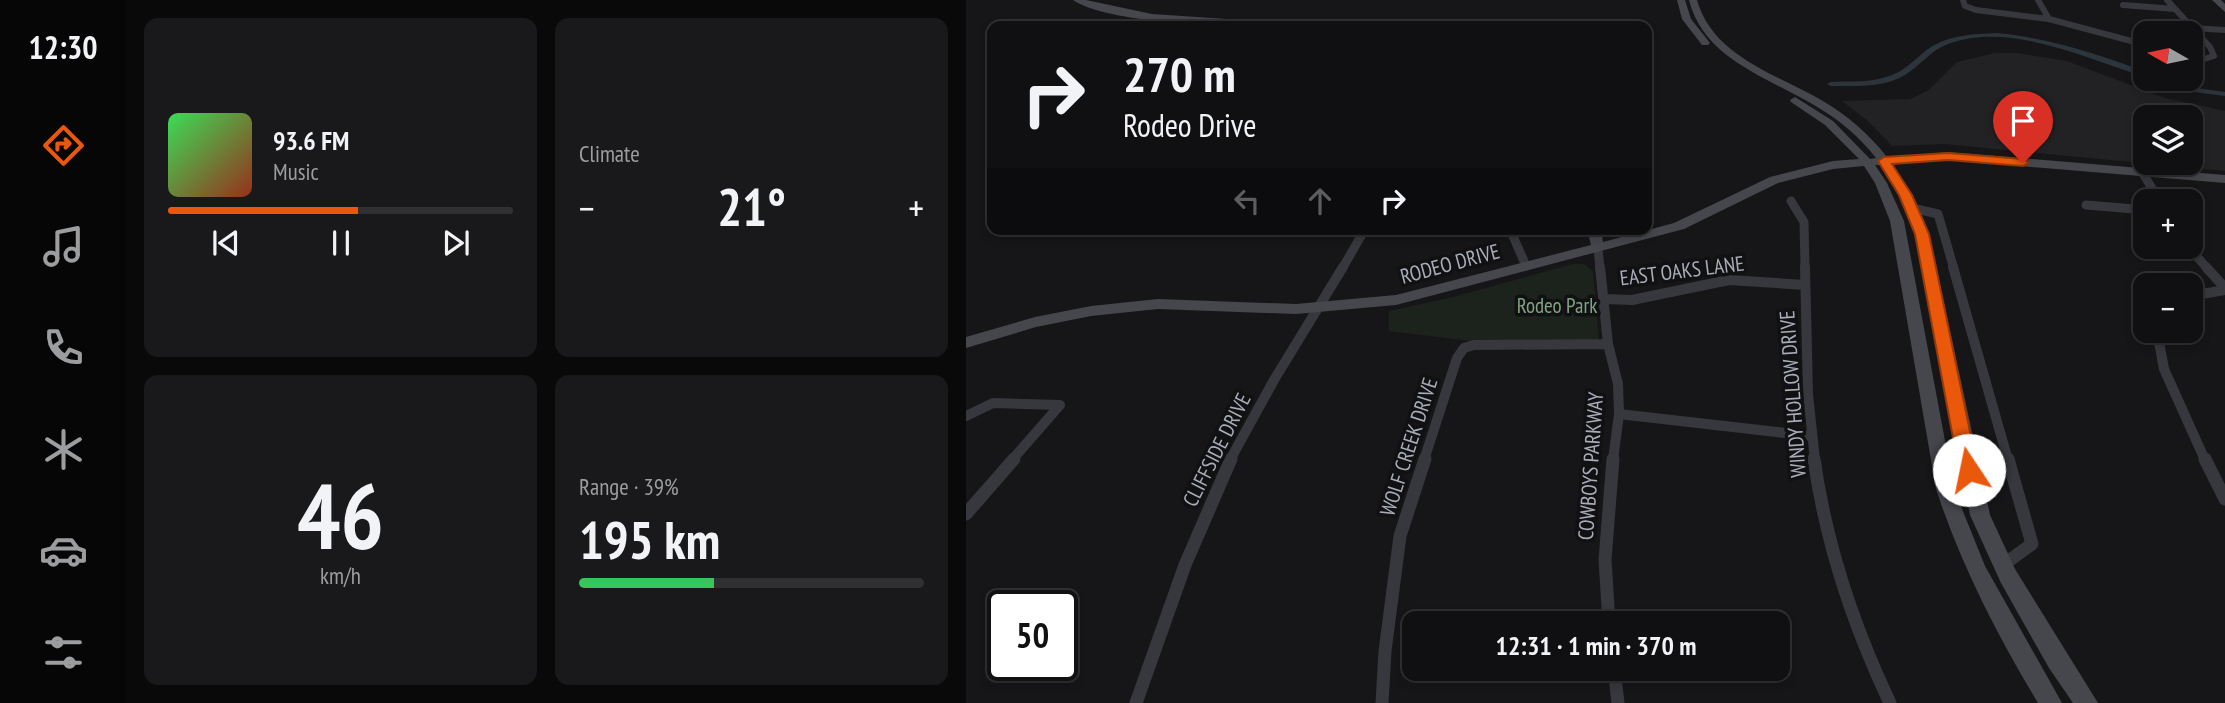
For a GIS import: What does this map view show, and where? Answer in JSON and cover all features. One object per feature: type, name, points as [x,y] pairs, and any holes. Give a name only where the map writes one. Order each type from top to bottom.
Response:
[{"type":"main road","points":[[1077,0],[1118,11],[1223,21]]},
{"type":"main road","points":[[1681,0],[1687,19],[1728,62],[1804,105],[1876,161],[1897,221],[1952,509],[1967,549],[2004,625],[2051,703]]},
{"type":"main road","points":[[1693,0],[1704,35],[1817,101],[1853,127],[1912,208],[1922,234],[1980,515],[2003,565],[2057,660],[2087,703]]},
{"type":"main road","points":[[2216,0],[2225,9]]},
{"type":"main road","name":"RODEO DRIVE","points":[[1652,233],[1679,226],[1783,177],[1833,165],[1948,156],[2133,171]]},
{"type":"main road","name":"RODEO DRIVE","points":[[2178,175],[2225,179]]},
{"type":"main road","name":"COWBOYS PARKWAY","points":[[1595,235],[1598,247]]},
{"type":"main road","name":"RODEO DRIVE","points":[[966,343],[1035,322],[1091,311],[1158,304],[1320,308],[1396,300],[1644,235]]},
{"type":"main road","points":[[1909,288],[1933,291]]},
{"type":"main road","points":[[1942,465],[1969,470]]},
{"type":"street","points":[[2038,0],[2049,19]]},
{"type":"street","points":[[2167,0],[2186,21]]},
{"type":"street","points":[[1964,2],[1976,10],[2049,19],[2133,42]]},
{"type":"street","points":[[2123,5],[2175,9]]},
{"type":"street","points":[[2203,29],[2225,30]]},
{"type":"street","points":[[2203,36],[2225,38]]},
{"type":"street","points":[[2203,42],[2214,57],[2203,60]]},
{"type":"street","name":"WINDY HOLLOW DRIVE","points":[[1791,201],[1804,222],[1812,436],[1821,497],[1839,571],[1867,656],[1890,703]]},
{"type":"street","points":[[2086,205],[2133,209]]},
{"type":"street","points":[[1912,208],[1938,214],[2032,544],[2003,565]]},
{"type":"street","name":"CLIFFSIDE DRIVE","points":[[1136,703],[1162,624],[1210,500],[1247,428],[1362,235]]},
{"type":"street","points":[[1513,235],[1526,266]]},
{"type":"street","name":"COWBOYS PARKWAY","points":[[1598,247],[1608,344],[1618,384],[1619,414],[1611,475],[1605,560],[1608,611]]},
{"type":"street","points":[[2199,259],[2225,289],[2203,294]]},
{"type":"street","name":"EAST OAKS LANE","points":[[1604,299],[1632,300],[1729,280],[1805,285]]},
{"type":"street","points":[[2157,343],[2163,369],[2225,499]]},
{"type":"street","name":"WOLF CREEK DRIVE","points":[[1382,703],[1400,536],[1457,358],[1464,348],[1474,345],[1608,344]]},
{"type":"street","points":[[966,416],[993,403],[1060,405],[966,514]]},
{"type":"street","points":[[1619,414],[1812,436]]},
{"type":"street","points":[[1615,681],[1618,703]]},
{"type":"shaded area","points":[[1995,53],[2017,53],[2067,61],[2133,86],[2133,91],[2146,91],[2197,105],[2133,105],[2133,162],[1944,144],[1892,146],[1868,121],[1842,101],[1910,99],[1929,90],[1957,62]]},
{"type":"shaded area","points":[[2203,106],[2225,111],[2225,171],[2203,169]]},
{"type":"green space","name":"Rodeo Park","points":[[1573,264],[1584,264],[1593,271],[1599,340],[1487,343],[1389,331],[1389,311],[1453,297]]},
{"type":"waterway","points":[[1831,84],[1888,80],[1902,73],[1940,44],[1972,36],[1997,35],[2049,43],[2133,70]]},
{"type":"waterway","points":[[2202,91],[2225,94]]},
{"type":"route","points":[[1969,470],[1922,234],[1906,195],[1884,161],[1948,156],[2023,163]]}]
